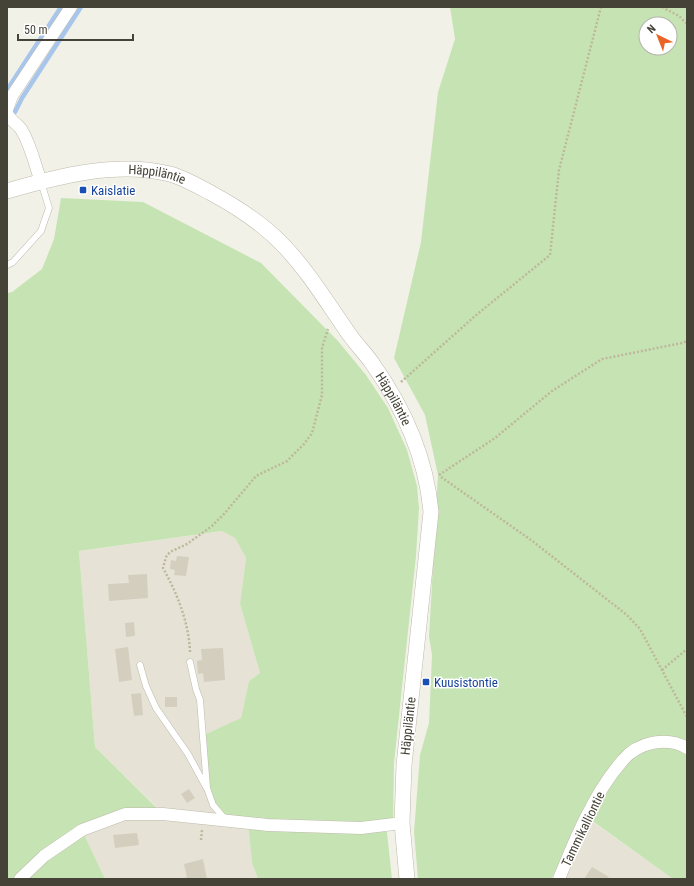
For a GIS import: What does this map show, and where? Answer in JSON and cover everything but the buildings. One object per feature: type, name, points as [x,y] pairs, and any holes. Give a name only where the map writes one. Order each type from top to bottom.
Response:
[{"type":"street","points":[[7,109],[12,96],[71,7]]},
{"type":"street","points":[[7,113],[8,117],[21,129],[24,135],[30,148],[40,182]]},
{"type":"street","name":"Häppiläntie","points":[[7,191],[40,182],[93,171],[118,168],[147,170],[182,178],[236,208],[259,224],[283,245],[312,280],[372,363],[390,392],[413,435],[424,465],[429,489],[431,512],[404,765],[402,823],[406,879]]},
{"type":"street","name":"Tammikalliontie","points":[[559,879],[575,840],[595,800],[623,759],[637,748],[654,743],[669,741],[687,748]]},
{"type":"street","points":[[20,879],[44,856],[82,830],[124,814],[163,814],[225,819],[268,825],[360,828],[402,823]]},
{"type":"lane","points":[[7,265],[13,262],[41,231],[49,208],[40,182]]},
{"type":"lane","points":[[190,662],[200,700],[207,788]]},
{"type":"lane","points":[[140,664],[146,686],[156,708],[188,754],[207,788],[213,805],[225,819]]},
{"type":"path","points":[[390,392],[475,316],[550,255],[559,170],[602,7]]},
{"type":"path","points":[[662,7],[679,16],[687,24]]},
{"type":"path","points":[[190,662],[185,621],[174,586],[163,568],[166,557],[170,552],[187,544],[216,522],[256,476],[287,461],[304,444],[312,433],[322,395],[322,348],[329,325],[337,316]]},
{"type":"path","points":[[438,475],[495,438],[552,391],[602,359],[687,341]]},
{"type":"path","points":[[424,465],[531,540],[627,615],[640,629],[687,717]]},
{"type":"path","points":[[662,670],[687,649]]},
{"type":"shaded area","points":[[223,531],[235,538],[246,558],[240,604],[260,673],[249,681],[241,718],[252,863],[258,879],[105,879],[82,830],[125,814],[163,813],[95,747],[79,551]]},
{"type":"shaded area","points":[[583,815],[673,879],[551,879]]},
{"type":"green space","points":[[450,7],[687,7],[687,879],[673,879],[584,815],[551,879],[418,879],[414,832],[420,755],[429,723],[432,655],[429,637],[438,475],[425,415],[394,358],[421,242],[438,92],[455,39]]},
{"type":"green space","points":[[61,198],[143,202],[261,263],[338,341],[366,375],[388,408],[407,450],[417,486],[419,508],[416,556],[394,763],[393,821],[362,828],[387,832],[392,879],[258,879],[252,863],[248,822],[225,819],[209,792],[202,736],[241,718],[249,681],[260,673],[240,604],[246,558],[235,538],[222,531],[79,551],[95,747],[163,814],[125,814],[82,830],[105,879],[7,879],[7,293],[12,292],[42,269],[54,239]]},
{"type":"waterway","points":[[7,90],[61,7]]},
{"type":"waterway","points":[[15,112],[22,98],[81,7]]},
{"type":"place","name":"Kaislatie","points":[[83,190]]},
{"type":"place","name":"Kuusistontie","points":[[426,682]]}]
